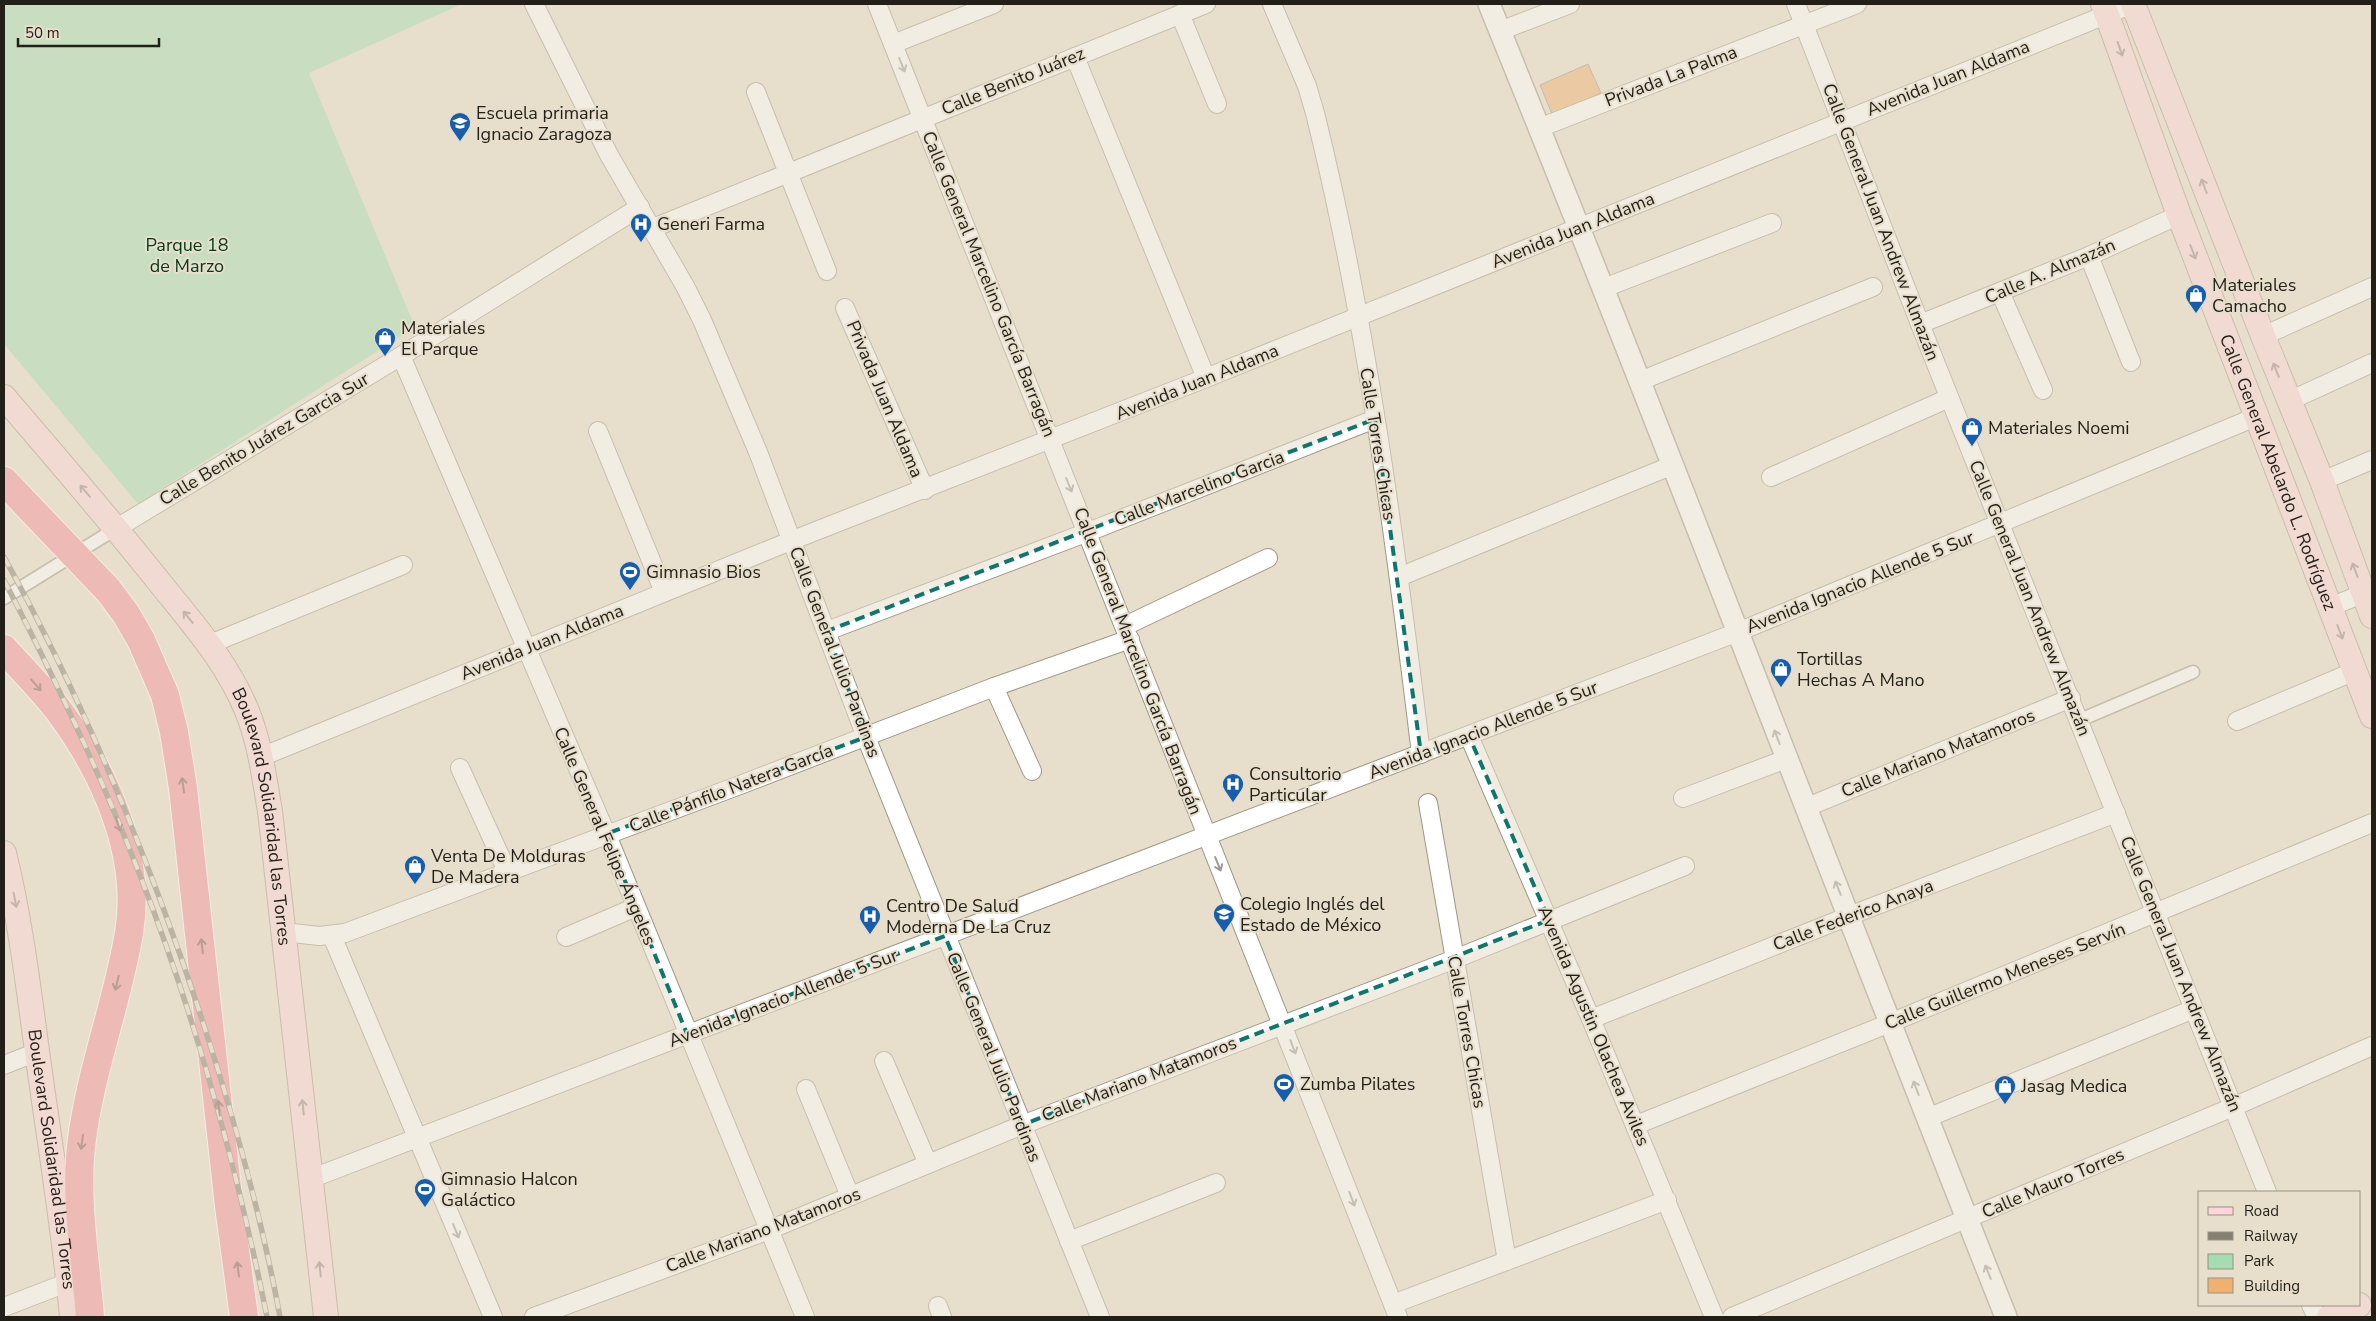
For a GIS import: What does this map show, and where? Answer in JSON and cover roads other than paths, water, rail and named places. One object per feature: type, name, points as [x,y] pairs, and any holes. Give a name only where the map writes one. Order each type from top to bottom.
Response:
[{"type":"highway","points":[[4,481],[109,591],[141,640],[165,695],[174,732],[186,816],[229,1206],[244,1317]]},
{"type":"highway","name":"Boulevard Solidaridad las Torres","points":[[4,649],[58,710],[96,770],[110,801],[122,837],[131,876],[132,906],[129,934],[80,1149],[81,1212],[90,1317]]},
{"type":"main road","name":"Calle General Abelardo L. Rodríguez","points":[[2133,4],[2289,402],[2368,591],[2372,616]]},
{"type":"main road","name":"Calle General Abelardo L. Rodríguez","points":[[2106,9],[2179,215],[2372,716]]},
{"type":"main road","name":"Boulevard Solidaridad las Torres","points":[[4,398],[117,528],[210,644],[234,684],[247,711],[261,757],[270,811],[326,1317]]},
{"type":"main road","name":"Boulevard Solidaridad las Torres","points":[[4,853],[17,908],[52,1149],[72,1317]]},
{"type":"main road","points":[[2328,1317],[2356,1306]]},
{"type":"street","name":"Calle General Julio Pardinas","points":[[534,4],[609,155],[653,228],[702,320],[793,540],[866,737],[1100,1317]]},
{"type":"street","name":"Calle General Marcelino García Barragán","points":[[878,4],[1088,532],[1206,836],[1283,1023],[1395,1310]]},
{"type":"street","points":[[894,44],[994,4]]},
{"type":"street","name":"Calle Benito Juárez","points":[[653,228],[923,117],[1206,4]]},
{"type":"street","name":"Calle Torres Chicas","points":[[1272,4],[1307,86],[1321,137],[1358,318],[1399,577],[1421,754]]},
{"type":"street","points":[[1488,4],[1604,288],[1786,759],[2006,1317]]},
{"type":"street","points":[[1500,31],[1570,4]]},
{"type":"street","name":"Calle General Juan Andrew Almazán","points":[[1796,4],[1949,398],[2080,720],[2267,1191]]},
{"type":"street","name":"Privada La Palma","points":[[1539,128],[1856,4]]},
{"type":"street","name":"Avenida Juan Aldama","points":[[261,757],[793,540],[1358,318],[1842,121],[2106,9],[2133,4]]},
{"type":"street","points":[[1180,14],[1218,104]]},
{"type":"street","points":[[1075,56],[1206,378]]},
{"type":"street","points":[[756,92],[827,272]]},
{"type":"street","name":"Calle Benito Juárez Garcia Sur","points":[[117,528],[402,356],[640,207]]},
{"type":"street","name":"Calle A. Almazán","points":[[1920,324],[2089,256],[2179,215]]},
{"type":"street","points":[[1604,288],[1772,222]]},
{"type":"street","points":[[2089,256],[2131,362]]},
{"type":"street","points":[[1640,381],[1873,287]]},
{"type":"street","points":[[2263,336],[2372,287]]},
{"type":"street","points":[[2000,292],[2043,390]]},
{"type":"street","name":"Privada Juan Aldama","points":[[846,308],[924,490]]},
{"type":"street","name":"Calle General Felipe Ángeles","points":[[402,356],[606,834],[805,1317]]},
{"type":"street","points":[[2289,402],[2372,363]]},
{"type":"street","points":[[1770,476],[1949,398]]},
{"type":"street","name":"Avenida Ignacio Allende 5 Sur","points":[[310,1179],[1738,632],[2258,416]]},
{"type":"street","name":"Calle Marcelino Garcia","points":[[827,631],[1088,532],[1375,419]]},
{"type":"street","points":[[598,431],[664,592]]},
{"type":"street","points":[[2322,481],[2372,460]]},
{"type":"street","points":[[1399,577],[1673,465]]},
{"type":"street","points":[[4,598],[117,528]]},
{"type":"street","name":"Calle Pánfilo Natera García","points":[[332,936],[866,737],[994,687],[1127,633],[1268,558]]},
{"type":"street","points":[[210,644],[403,565]]},
{"type":"street","points":[[2330,607],[2368,591]]},
{"type":"street","points":[[2236,721],[2355,671]]},
{"type":"street","points":[[2080,720],[2194,672]]},
{"type":"street","points":[[994,687],[1032,771]]},
{"type":"street","name":"Calle Mariano Matamoros","points":[[1806,808],[2071,698]]},
{"type":"street","name":"Avenida Agustin Olachea Aviles","points":[[1469,736],[1592,1020],[1714,1317]]},
{"type":"street","points":[[1683,798],[1786,759]]},
{"type":"street","points":[[460,768],[507,871]]},
{"type":"street","name":"Calle Torres Chicas","points":[[1428,803],[1507,1261]]},
{"type":"street","name":"Calle Federico Anaya","points":[[1592,1020],[1849,916],[2116,813]]},
{"type":"street","name":"Calle Guillermo Meneses Servín","points":[[1636,1125],[1890,1023],[2372,823]]},
{"type":"street","name":"Calle Mariano Matamoros","points":[[534,1317],[769,1230],[1022,1125],[1283,1023],[1455,959],[1686,866]]},
{"type":"street","points":[[566,937],[636,907]]},
{"type":"street","points":[[284,932],[332,936],[493,1317]]},
{"type":"street","points":[[1927,1118],[2194,1009]]},
{"type":"street","name":"Calle Mauro Torres","points":[[1732,1317],[2233,1107],[2372,1046]]},
{"type":"street","points":[[4,1065],[37,1052]]},
{"type":"street","points":[[884,1061],[928,1164]]},
{"type":"street","points":[[806,1089],[850,1196]]},
{"type":"street","points":[[1069,1242],[1216,1184]]},
{"type":"street","points":[[1395,1310],[1507,1261],[1667,1200]]},
{"type":"street","points":[[4,1307],[69,1282]]},
{"type":"railway","points":[[4,557],[55,656],[102,756],[124,807],[183,963],[238,1139],[261,1227],[280,1317]]},
{"type":"railway","points":[[4,580],[94,764],[161,931],[180,985],[213,1095],[242,1205],[267,1317]]},
{"type":"place","name":"Escuela primaria Ignacio Zaragoza","points":[[460,142]]},
{"type":"place","name":"Generi Farma","points":[[641,243]]},
{"type":"place","name":"Materiales Camacho","points":[[2196,314]]},
{"type":"place","name":"Materiales El Parque","points":[[385,357]]},
{"type":"place","name":"Materiales Noemi","points":[[1972,447]]},
{"type":"place","name":"Gimnasio Bios","points":[[630,591]]},
{"type":"place","name":"Tortillas Hechas A Mano","points":[[1781,688]]},
{"type":"place","name":"Consultorio Particular","points":[[1233,803]]},
{"type":"place","name":"Venta De Molduras De Madera","points":[[415,885]]},
{"type":"place","name":"Colegio Inglés del Estado de México","points":[[1224,933]]},
{"type":"place","name":"Centro De Salud Moderna De La Cruz","points":[[870,935]]},
{"type":"place","name":"Zumba Pilates","points":[[1284,1103]]},
{"type":"place","name":"Jasag Medica","points":[[2005,1105]]},
{"type":"place","name":"Gimnasio Halcon Galáctico","points":[[425,1208]]},
{"type":"park label","name":"Parque 18 de Marzo","points":[[187,255]]}]
